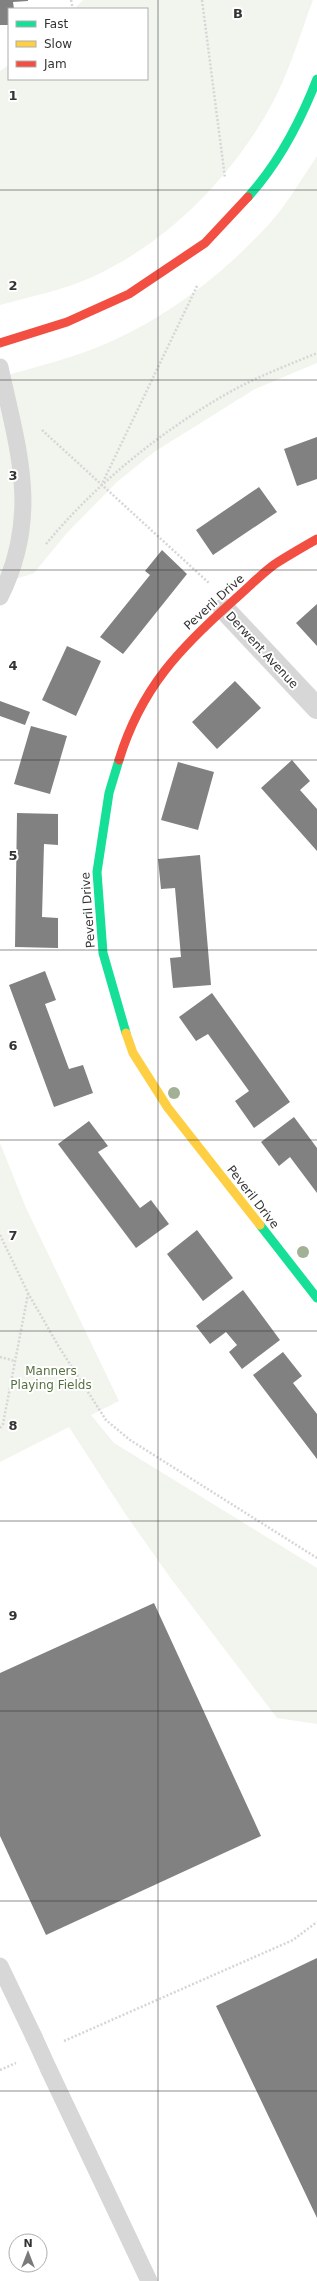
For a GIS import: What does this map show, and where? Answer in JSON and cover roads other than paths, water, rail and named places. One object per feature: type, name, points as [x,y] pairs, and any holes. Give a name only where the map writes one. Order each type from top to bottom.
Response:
[{"type":"street","points":[[0,343],[67,322],[129,294],[206,243],[255,189],[280,153],[309,99],[317,79]]},
{"type":"street","name":"Peveril Drive","points":[[317,539],[274,565],[224,609],[174,657],[141,706],[126,738],[108,793],[97,872],[103,953],[118,1011],[133,1053],[168,1108],[317,1298]]},
{"type":"street","name":"Derwent Avenue","points":[[224,609],[317,708]]},
{"type":"lane","points":[[0,367],[8,402],[22,481],[24,516],[21,538],[10,578],[0,597]]},
{"type":"lane","points":[[0,1966],[149,2281]]},
{"type":"park label","name":"Manners Playing Fields","points":[[51,1378]]}]
